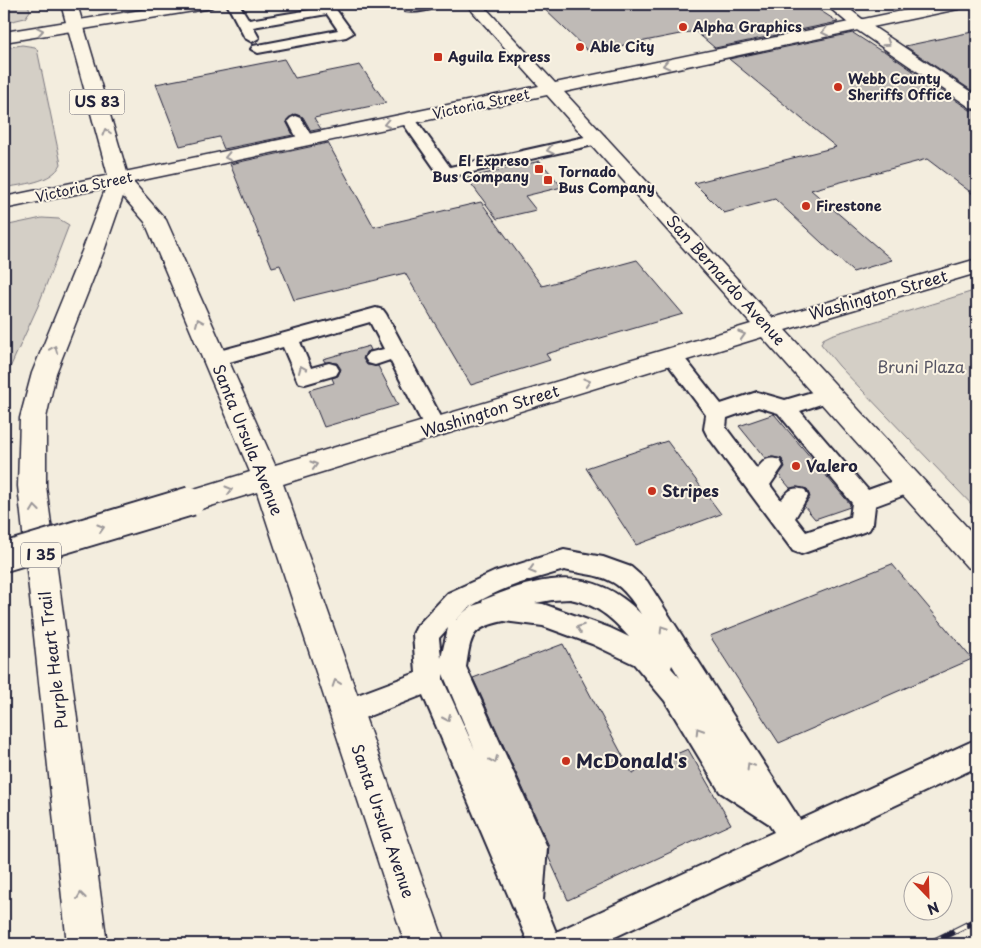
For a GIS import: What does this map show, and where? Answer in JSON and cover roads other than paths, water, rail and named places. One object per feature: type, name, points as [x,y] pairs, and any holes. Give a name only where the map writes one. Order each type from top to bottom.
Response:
[{"type":"main road","name":"Santa Ursula Avenue","points":[[69,4],[119,179],[155,220],[268,479],[425,944]]},
{"type":"main road","points":[[4,38],[206,4]]},
{"type":"main road","name":"San Bernardo Avenue","points":[[474,4],[977,558]]},
{"type":"main road","points":[[833,4],[977,104]]},
{"type":"main road","name":"Victoria Street","points":[[4,203],[958,4]]},
{"type":"main road","name":"Purple Heart Trail","points":[[87,944],[32,486],[33,418],[44,372],[93,251],[119,179]]},
{"type":"main road","name":"Washington Street","points":[[4,557],[977,266]]},
{"type":"lane","points":[[233,4],[266,63]]},
{"type":"lane","points":[[410,8],[435,4]]},
{"type":"lane","points":[[244,25],[328,7],[346,33],[258,49]]},
{"type":"lane","points":[[408,119],[446,173],[598,139]]},
{"type":"lane","points":[[296,121],[306,140]]},
{"type":"lane","points":[[215,359],[376,314],[436,428]]},
{"type":"lane","points":[[289,338],[305,377],[328,370]]},
{"type":"lane","points":[[375,358],[396,352]]},
{"type":"lane","points":[[672,356],[717,414],[715,429],[801,544],[861,523],[864,501]]},
{"type":"lane","points":[[717,414],[757,399],[785,408],[829,394]]},
{"type":"lane","points":[[785,408],[796,430],[823,462],[864,501]]},
{"type":"lane","points":[[757,485],[772,466]]},
{"type":"lane","points":[[864,501],[910,484]]},
{"type":"lane","points":[[782,517],[796,496]]},
{"type":"lane","points":[[545,944],[528,901],[430,680],[426,634],[457,601],[503,579],[564,560],[603,567],[622,574],[638,588],[787,826]]},
{"type":"lane","points":[[528,901],[532,847],[453,667],[458,634],[478,616],[510,600],[535,592],[574,588],[597,594],[621,610],[638,629],[730,782],[787,826]]},
{"type":"lane","points":[[478,616],[504,610],[543,615],[601,636],[643,656],[675,692]]},
{"type":"lane","points":[[346,712],[430,680]]},
{"type":"lane","points":[[565,944],[787,826],[977,753]]},
{"type":"railway","points":[[929,944],[977,920]]},
{"type":"place","name":"Alpha Graphics","points":[[683,27]]},
{"type":"place","name":"Able City","points":[[580,47]]},
{"type":"place","name":"Aguila Express","points":[[438,57]]},
{"type":"place","name":"Webb County Sheriffs Office","points":[[838,87]]},
{"type":"place","name":"El Expreso Bus Company","points":[[539,169]]},
{"type":"place","name":"Tornado Bus Company","points":[[548,180]]},
{"type":"place","name":"Firestone","points":[[806,206]]},
{"type":"place","name":"Valero","points":[[796,466]]},
{"type":"place","name":"Stripes","points":[[652,491]]},
{"type":"place","name":"McDonald's","points":[[566,761]]},
{"type":"park label","name":"Bruni Plaza","points":[[921,367]]}]
